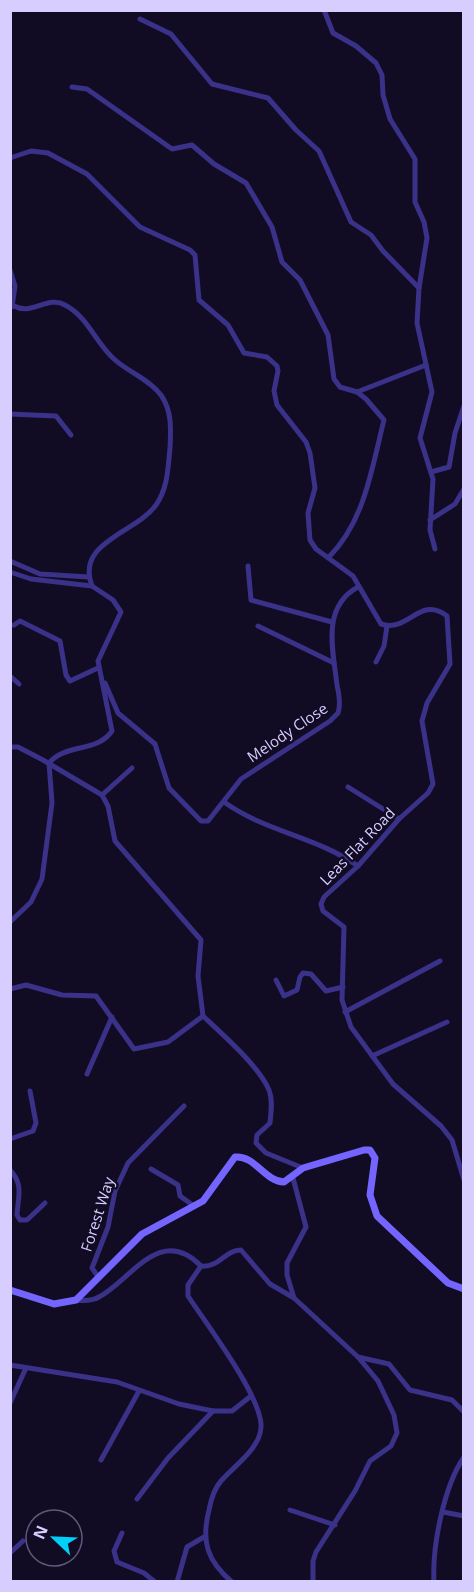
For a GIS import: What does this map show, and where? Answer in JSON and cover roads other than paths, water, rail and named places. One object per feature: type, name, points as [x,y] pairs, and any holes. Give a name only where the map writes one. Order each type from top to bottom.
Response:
[{"type":"main road","points":[[10,1290],[54,1304],[76,1300],[142,1234],[203,1201],[235,1157],[250,1160],[263,1173],[280,1182],[293,1178],[303,1168],[352,1152],[370,1150],[375,1158],[370,1195],[377,1216],[448,1283],[464,1289]]},
{"type":"street","points":[[324,10],[333,33],[356,46],[376,63],[382,75],[383,95],[390,119],[415,159],[415,202],[424,222],[427,238],[419,288],[417,323],[432,392],[420,438],[431,472],[434,493],[430,520],[435,549]]},
{"type":"street","points":[[140,19],[171,34],[212,84],[268,98],[275,102],[296,130],[319,150],[351,222],[371,235],[382,251],[419,288]]},
{"type":"street","points":[[72,87],[87,89],[172,149],[192,145],[198,148],[214,164],[246,183],[272,227],[282,262],[300,280],[328,335],[334,380],[340,387],[357,392],[384,420],[364,499],[346,537],[330,557]]},
{"type":"street","points":[[10,158],[31,151],[48,153],[87,174],[140,227],[190,250],[195,255],[196,291],[201,305],[228,325],[244,353],[267,357],[277,366],[274,391],[277,405],[306,442],[314,470],[315,488],[308,513],[310,540],[316,549],[353,576],[376,620],[387,626],[384,646],[376,662]]},
{"type":"street","points":[[10,270],[15,286],[12,307],[29,311],[56,302],[68,307],[91,328],[109,354],[154,387],[167,407],[171,422],[165,487],[146,519],[106,542],[93,555],[89,564],[92,586]]},
{"type":"street","points":[[357,392],[426,365]]},
{"type":"street","points":[[431,472],[449,467],[455,433],[464,406]]},
{"type":"street","points":[[10,414],[56,416],[71,435]]},
{"type":"street","points":[[430,520],[455,504],[464,489]]},
{"type":"street","points":[[10,561],[40,574],[89,577]]},
{"type":"street","points":[[248,566],[251,600],[332,622],[339,602],[358,586]]},
{"type":"street","points":[[10,572],[31,579],[92,586],[112,600],[121,612],[110,639],[98,655],[98,668],[112,730],[96,745],[73,748],[49,763]]},
{"type":"street","name":"Leas Flat Road","points":[[387,626],[397,625],[425,609],[432,608],[447,616],[450,664],[427,702],[423,733],[433,784],[428,793],[399,819],[358,866],[333,888],[321,904],[323,911],[344,927],[343,987],[345,1012],[351,1027],[393,1084],[452,1140],[464,1180]]},
{"type":"street","points":[[14,625],[20,621],[60,641],[66,675],[70,681],[98,668]]},
{"type":"street","name":"Melody Close","points":[[101,678],[118,713],[155,744],[169,788],[201,821],[208,821],[241,779],[338,714],[339,696],[334,663],[332,622]]},
{"type":"street","points":[[258,626],[334,663]]},
{"type":"street","points":[[10,676],[19,684]]},
{"type":"street","points":[[10,747],[18,747],[49,763],[102,795],[108,806],[116,841],[201,940],[198,976],[203,1016],[235,1046],[268,1088],[271,1098],[270,1123],[257,1135],[256,1143],[266,1153],[303,1168]]},
{"type":"street","points":[[10,922],[31,902],[42,879],[52,803],[49,763]]},
{"type":"street","points":[[102,795],[132,768]]},
{"type":"street","points":[[348,787],[399,819]]},
{"type":"street","points":[[224,802],[248,819],[321,844],[358,866]]},
{"type":"street","points":[[345,1012],[440,961]]},
{"type":"street","points":[[276,980],[284,996],[297,990],[303,973],[311,974],[326,991],[343,987]]},
{"type":"street","points":[[10,989],[26,985],[62,995],[91,994],[98,997],[132,1048],[140,1050],[168,1042],[203,1016]]},
{"type":"street","points":[[87,1074],[112,1017]]},
{"type":"street","points":[[372,1056],[447,1022]]},
{"type":"street","points":[[10,1138],[28,1135],[33,1131],[36,1123],[30,1091]]},
{"type":"street","name":"Forest Way","points":[[99,1278],[92,1268],[108,1227],[115,1191],[124,1170],[184,1106]]},
{"type":"street","points":[[151,1169],[178,1185],[180,1196],[194,1206]]},
{"type":"street","points":[[10,1170],[19,1179],[17,1215],[20,1220],[27,1220],[45,1203]]},
{"type":"street","points":[[293,1178],[306,1227],[287,1263],[287,1275],[294,1299]]},
{"type":"street","points":[[76,1300],[97,1299],[138,1264],[158,1254],[169,1252],[187,1255],[201,1266],[212,1266],[232,1252],[242,1250],[270,1284],[294,1299],[358,1357],[378,1381],[394,1415],[397,1433],[391,1446],[369,1461],[334,1525],[316,1552],[313,1581]]},
{"type":"street","points":[[201,1266],[188,1285],[188,1296],[228,1355],[261,1418],[260,1436],[255,1444],[219,1483],[212,1496],[204,1537],[210,1558],[232,1581]]},
{"type":"street","points":[[358,1357],[389,1364],[411,1390],[452,1400],[464,1412]]},
{"type":"street","points":[[10,1365],[111,1381],[213,1411],[232,1411],[250,1396]]},
{"type":"street","points":[[10,1404],[26,1368]]},
{"type":"street","points":[[101,1460],[139,1391]]},
{"type":"street","points":[[137,1499],[168,1458],[213,1411]]},
{"type":"street","points":[[434,1581],[443,1512],[452,1474],[464,1457]]},
{"type":"street","points":[[290,1509],[334,1525]]},
{"type":"street","points":[[443,1512],[464,1516]]},
{"type":"street","points":[[122,1533],[114,1551],[117,1562],[144,1573],[155,1581]]},
{"type":"street","points":[[177,1581],[187,1547],[204,1537]]},
{"type":"street","points":[[10,1553],[23,1541]]}]
